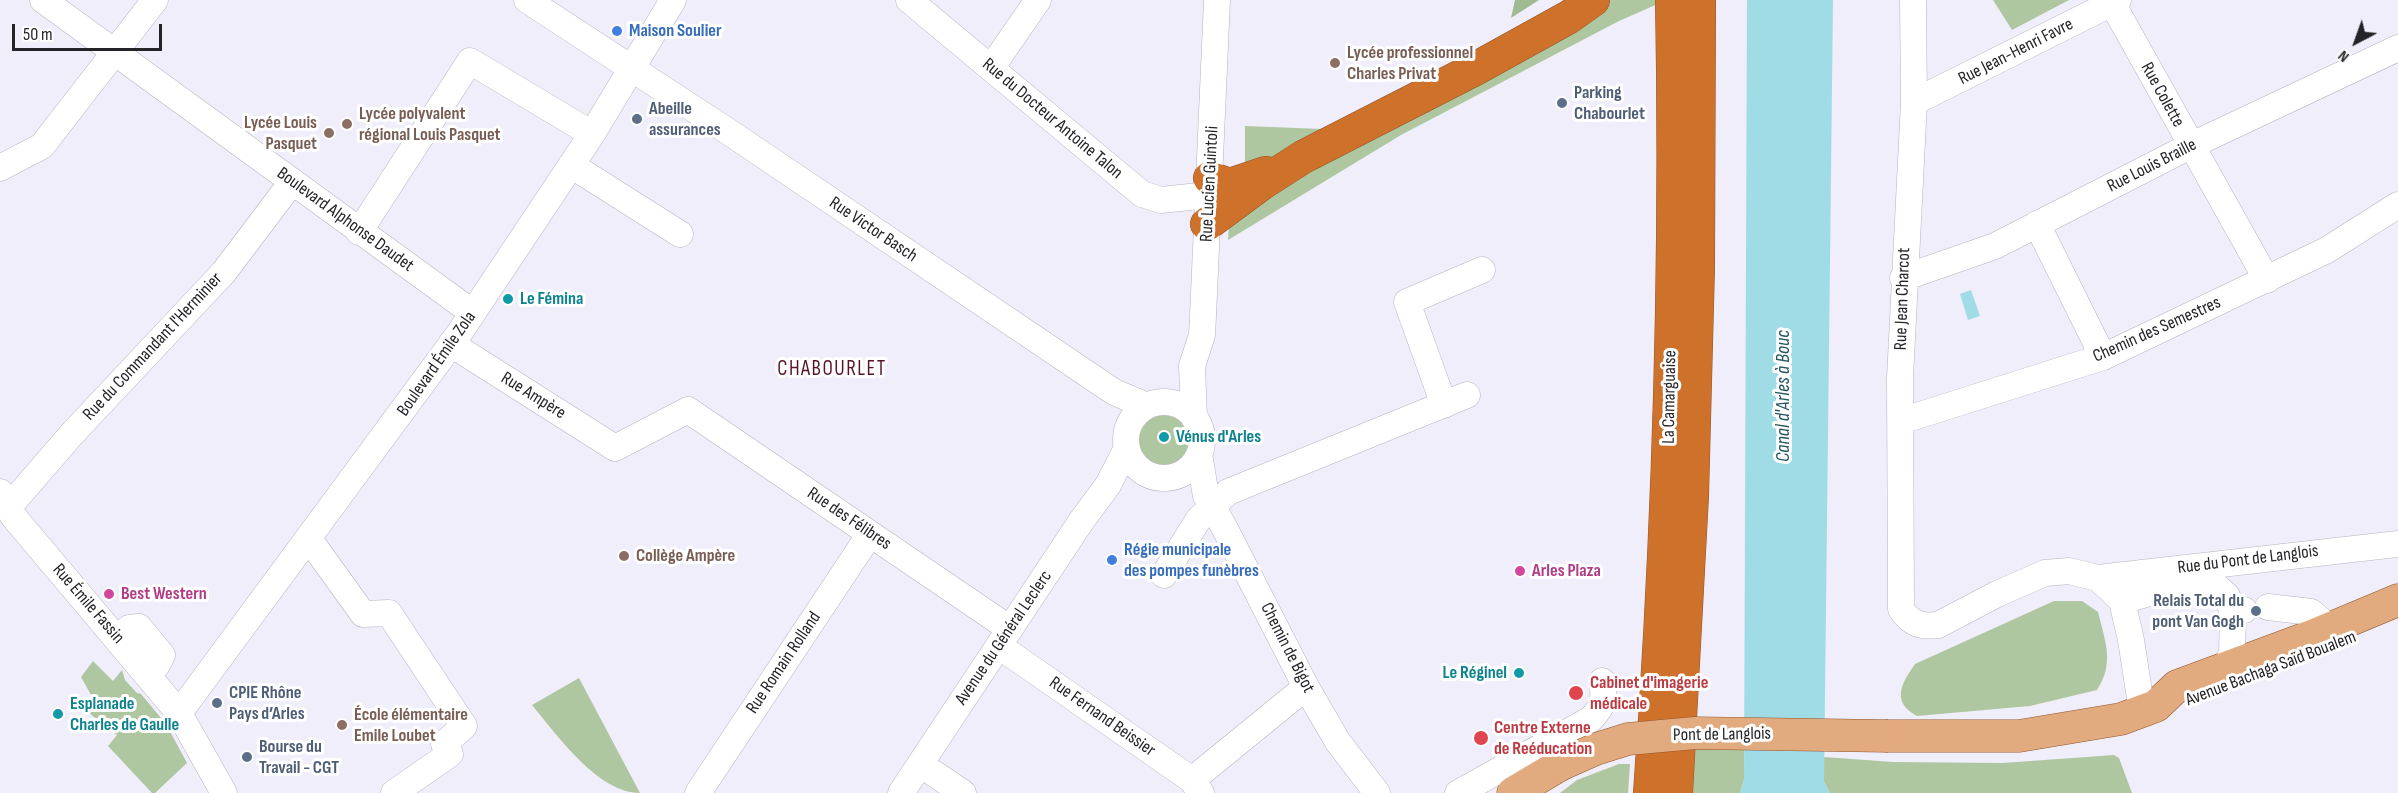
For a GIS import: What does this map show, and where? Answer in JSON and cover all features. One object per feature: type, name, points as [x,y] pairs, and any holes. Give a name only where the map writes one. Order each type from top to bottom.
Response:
[{"type":"highway","points":[[1209,199],[1230,185],[1241,183],[1304,157],[1475,69],[1569,17],[1593,0]]},
{"type":"highway","name":"La Camarguaise","points":[[1650,793],[1670,443],[1674,125],[1672,0]]},
{"type":"highway","name":"La Camarguaise","points":[[1676,793],[1692,496],[1698,278],[1699,0]]},
{"type":"highway","points":[[1209,199],[1261,184],[1304,157]]},
{"type":"main road","name":"Avenue Bachaga Saïd Boualem","points":[[2149,709],[2177,686],[2398,600]]},
{"type":"main road","name":"Avenue Bachaga Saïd Boualem","points":[[2149,709],[2181,705],[2398,619]]},
{"type":"main road","name":"Pont de Langlois","points":[[1518,791],[1560,765],[1596,749],[1628,739],[1695,733],[2019,736],[2084,727],[2121,719],[2149,709]]},
{"type":"street","name":"Boulevard Alphonse Daudet","points":[[43,0],[473,313]]},
{"type":"street","points":[[0,168],[42,146],[155,0]]},
{"type":"street","name":"Rue Victor Basch","points":[[527,0],[1114,392],[1154,404]]},
{"type":"street","name":"Boulevard Émile Zola","points":[[179,713],[309,540],[473,313],[592,134],[673,0]]},
{"type":"street","name":"Rue du Docteur Antoine Talon","points":[[909,0],[1142,194],[1161,200],[1209,199]]},
{"type":"street","points":[[990,68],[1038,0]]},
{"type":"street","name":"Rue Lucien Guintoli","points":[[1194,418],[1192,366],[1202,335],[1217,0]]},
{"type":"street","name":"Rue Jean Charcot","points":[[1900,598],[1903,278],[1914,102],[1913,0]]},
{"type":"street","name":"Rue Jean-Henri Favre","points":[[1914,102],[2115,2]]},
{"type":"street","name":"Rue Colette","points":[[2115,2],[2190,146],[2267,280]]},
{"type":"street","name":"Rue Louis Braille","points":[[1903,278],[1995,246],[2190,146],[2398,48]]},
{"type":"street","points":[[360,232],[470,61],[592,134]]},
{"type":"street","points":[[571,165],[680,234]]},
{"type":"street","name":"Rue du Commandant l'Herminier","points":[[4,500],[71,435],[224,272],[292,182]]},
{"type":"street","name":"Chemin des Semestres","points":[[1901,421],[2103,357],[2327,250],[2398,205]]},
{"type":"street","points":[[2037,224],[2103,357]]},
{"type":"street","points":[[1164,575],[1209,501],[1456,400],[1407,302],[1482,270]]},
{"type":"street","points":[[451,344],[470,341],[497,359]]},
{"type":"street","name":"Rue Ampère","points":[[451,344],[629,434],[687,410]]},
{"type":"street","name":"Rue Lucien Guintoli","points":[[1154,404],[1192,366]]},
{"type":"street","points":[[1114,392],[1132,447],[1149,475],[1161,478],[1173,477],[1184,472],[1199,454],[1201,436],[1194,418],[1185,408],[1173,403],[1154,404],[1137,413],[1132,447]]},
{"type":"street","name":"Rue des Félibres","points":[[687,410],[977,606],[1004,637]]},
{"type":"street","name":"Avenue du Général Leclerc","points":[[901,793],[1132,447]]},
{"type":"street","name":"Chemin de Bigot","points":[[1199,454],[1209,501],[1306,687],[1338,742],[1377,793]]},
{"type":"street","points":[[1173,477],[1209,501]]},
{"type":"street","name":"Rue Émile Fassin","points":[[4,500],[13,516],[118,639],[152,670],[224,793]]},
{"type":"street","name":"Rue Romain Rolland","points":[[698,793],[870,534]]},
{"type":"street","points":[[309,540],[354,594],[363,614],[389,613],[464,726],[444,744],[450,754],[394,793]]},
{"type":"street","name":"Rue du Pont de Langlois","points":[[1900,598],[1907,618],[1916,624],[1938,625],[2045,573],[2069,571],[2098,578],[2398,544]]},
{"type":"street","points":[[2098,578],[2122,601],[2149,709]]},
{"type":"street","points":[[2122,601],[2163,589],[2216,585],[2227,596],[2248,610],[2311,612],[2330,628]]},
{"type":"street","points":[[2225,668],[2248,610]]},
{"type":"street","name":"Rue Fernand Beissier","points":[[1004,637],[1196,787]]},
{"type":"street","points":[[1458,793],[1591,718],[1601,708],[1604,696],[1602,681]]},
{"type":"street","points":[[1196,787],[1306,687]]},
{"type":"street","points":[[920,764],[963,793]]},
{"type":"green space","points":[[1515,0],[1539,0],[1511,18]]},
{"type":"green space","points":[[1609,0],[1660,0],[1660,3],[1619,21],[1401,135],[1228,240],[1229,224],[1236,212]]},
{"type":"green space","points":[[1993,0],[2069,0],[2012,30]]},
{"type":"green space","points":[[1245,126],[1322,129],[1245,176]]},
{"type":"green space","points":[[1157,411],[1169,411],[1179,415],[1188,424],[1192,446],[1184,461],[1169,469],[1157,469],[1147,465],[1138,456],[1134,446],[1134,434],[1138,424],[1147,415]]},
{"type":"green space","points":[[2054,601],[2082,601],[2098,612],[2106,642],[2107,661],[2106,670],[2097,690],[2030,706],[1917,716],[1904,705],[1901,692],[1915,664]]},
{"type":"green space","points":[[93,661],[113,681],[122,670],[125,680],[137,693],[141,694],[166,724],[187,763],[155,793],[152,793],[108,746],[117,735],[89,713],[99,709],[81,677]]},
{"type":"green space","points":[[579,678],[640,793],[624,790],[594,773],[566,746],[532,705]]},
{"type":"green space","points":[[1691,742],[1744,742],[1744,780],[1740,793],[1691,793]]},
{"type":"green space","points":[[2114,755],[2119,758],[2132,793],[1830,793],[1824,782],[1824,757],[1893,762],[2003,763]]},
{"type":"green space","points":[[1619,764],[1630,764],[1628,793],[1560,793],[1577,780]]},
{"type":"water","name":"Canal d'Arles à Bouc","points":[[1747,0],[1833,0],[1824,782],[1830,793],[1740,793],[1744,780]]},
{"type":"water","points":[[1971,290],[1980,316],[1968,320],[1960,294]]},
{"type":"place","name":"Maison Soulier","points":[[617,31]]},
{"type":"place","name":"Lycée professionnel Charles Privat","points":[[1335,63]]},
{"type":"place","name":"Parking Chabourlet","points":[[1562,103]]},
{"type":"place","name":"Abeille assurances","points":[[637,119]]},
{"type":"place","name":"Lycée polyvalent régional Louis Pasquet","points":[[347,124]]},
{"type":"place","name":"Lycée Louis Pasquet","points":[[329,133]]},
{"type":"place","name":"Le Fémina","points":[[508,299]]},
{"type":"place","name":"Vénus d'Arles","points":[[1164,437]]},
{"type":"place","name":"Collège Ampère","points":[[624,556]]},
{"type":"place","name":"Régie municipale des pompes funèbres","points":[[1112,560]]},
{"type":"place","name":"Arles Plaza","points":[[1520,571]]},
{"type":"place","name":"Best Western","points":[[109,594]]},
{"type":"place","name":"Relais Total du pont Van Gogh","points":[[2256,611]]},
{"type":"place","name":"Le Réginel","points":[[1519,673]]},
{"type":"place","name":"Cabinet d'imagerie médicale","points":[[1576,693]]},
{"type":"place","name":"CPIE Rhône Pays d’Arles","points":[[217,703]]},
{"type":"place","name":"Esplanade Charles de Gaulle","points":[[58,714]]},
{"type":"place","name":"École élémentaire Emile Loubet","points":[[342,725]]},
{"type":"place","name":"Centre Externe de Reéducation","points":[[1481,738]]},
{"type":"place","name":"Bourse du Travail - CGT","points":[[247,757]]},
{"type":"district","name":"CHABOURLET","points":[[832,370]]}]
